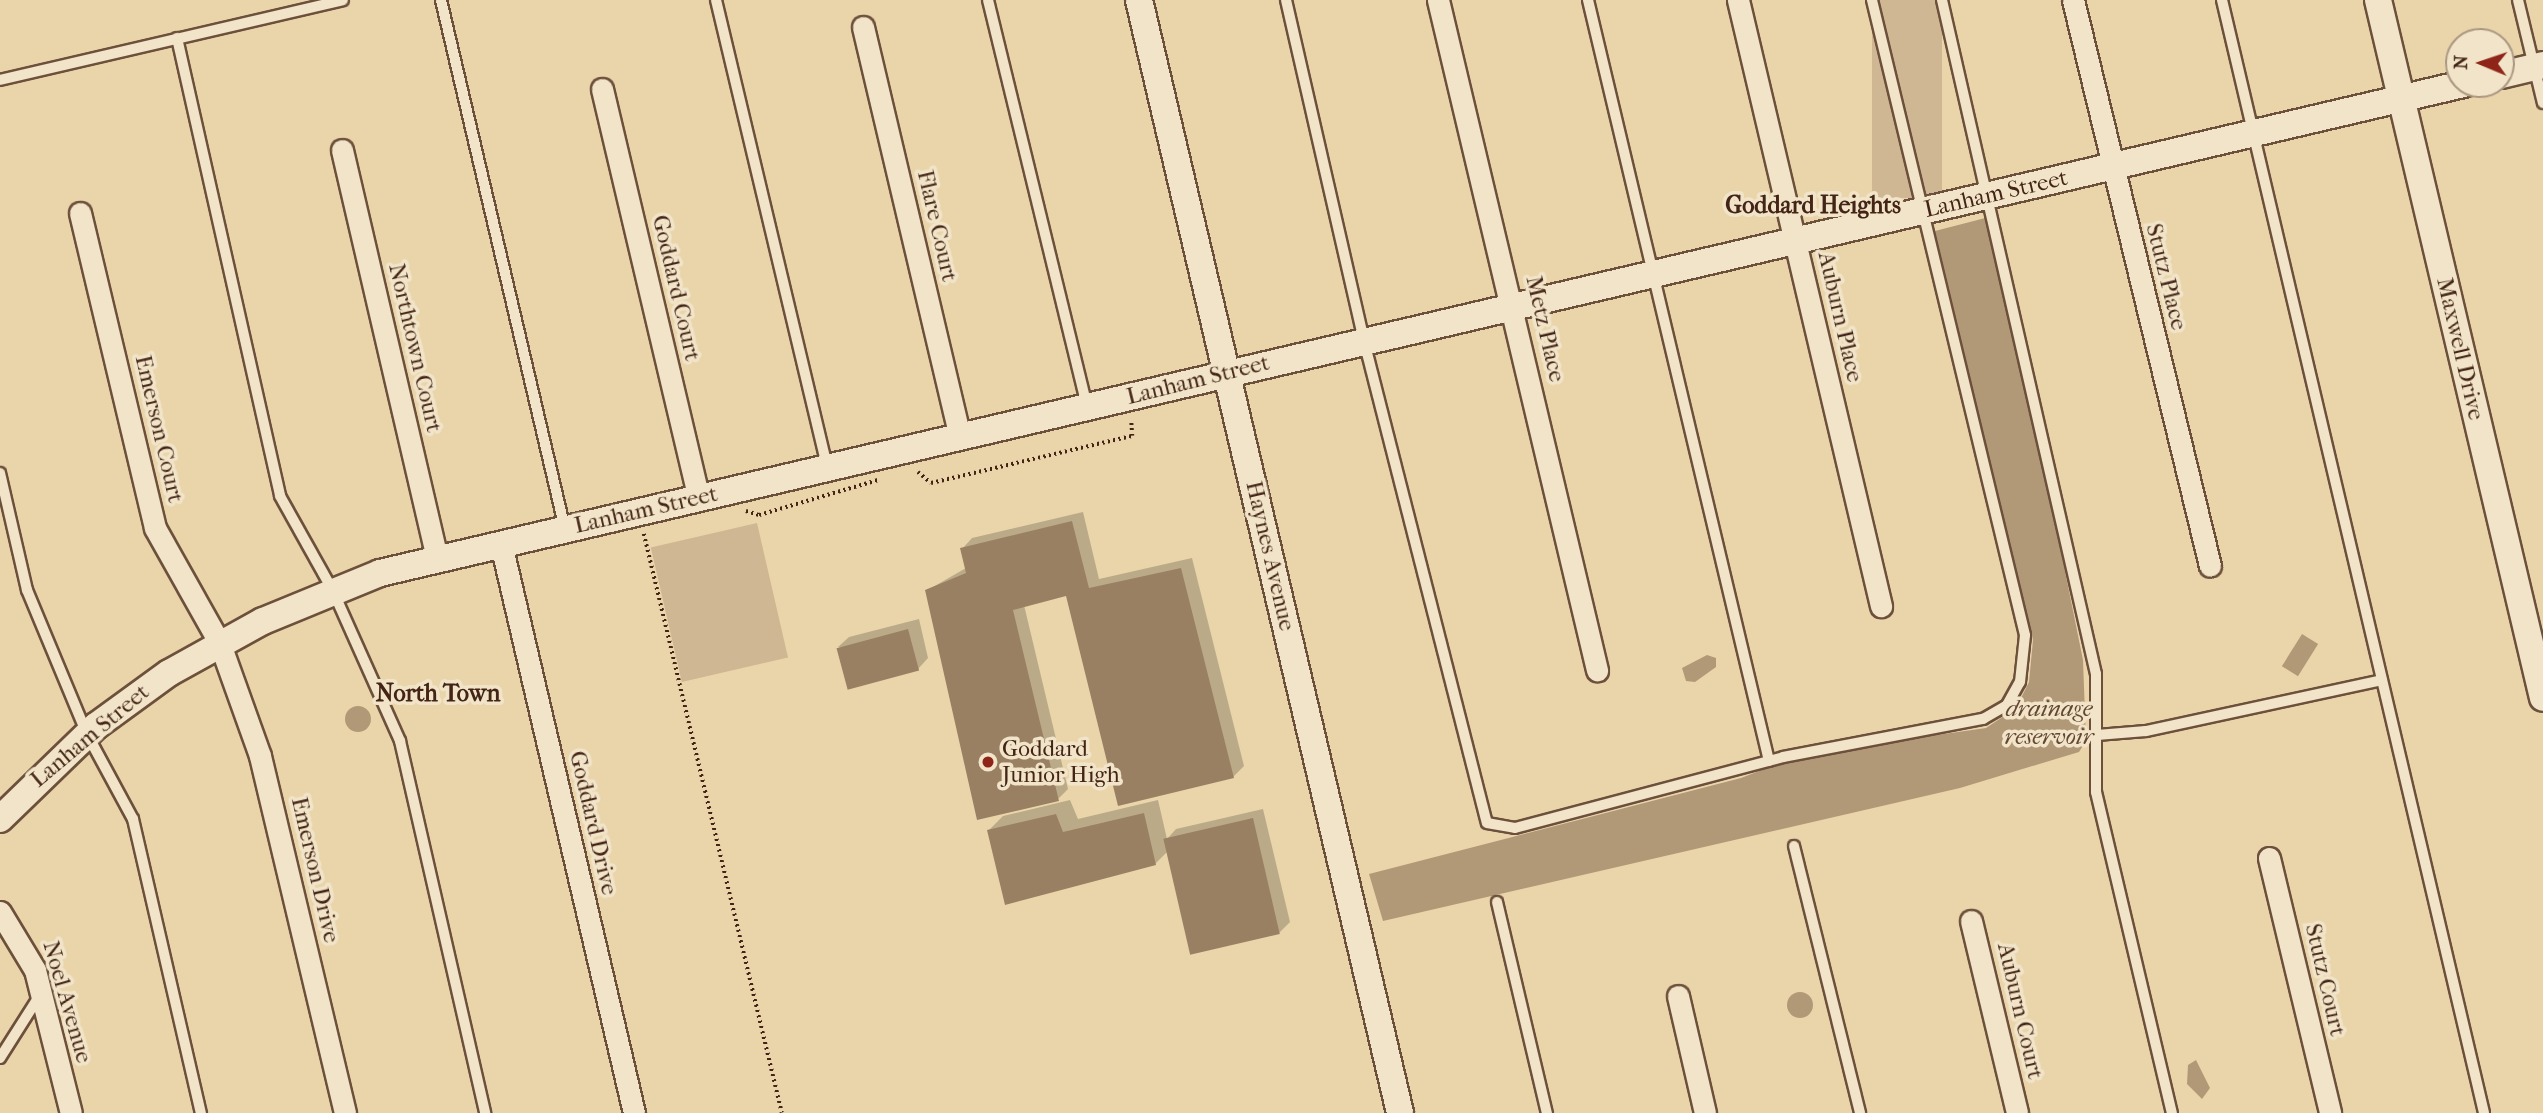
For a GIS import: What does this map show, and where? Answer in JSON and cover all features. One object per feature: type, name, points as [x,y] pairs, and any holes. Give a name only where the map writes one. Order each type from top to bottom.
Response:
[{"type":"street","name":"Haynes Avenue","points":[[1139,0],[1400,1113]]},
{"type":"street","name":"Metz Place","points":[[1438,0],[1597,670]]},
{"type":"street","name":"Auburn Place","points":[[1738,0],[1881,606]]},
{"type":"street","name":"Stutz Place","points":[[2073,0],[2210,566]]},
{"type":"street","name":"Maxwell Drive","points":[[2378,0],[2543,698]]},
{"type":"street","name":"Flare Court","points":[[863,27],[960,437]]},
{"type":"street","points":[[2515,72],[2539,66]]},
{"type":"street","name":"Lanham Street","points":[[0,819],[87,734],[137,694],[220,644],[333,591],[437,557],[2113,168],[2445,88]]},
{"type":"street","name":"Goddard Court","points":[[602,89],[699,498]]},
{"type":"street","name":"Northtown Court","points":[[342,150],[437,557]]},
{"type":"street","name":"Emerson Court","points":[[80,213],[155,528],[220,644]]},
{"type":"street","name":"Goddard Drive","points":[[501,544],[634,1113]]},
{"type":"street","name":"Emerson Drive","points":[[220,644],[260,755],[345,1113]]},
{"type":"street","name":"Stutz Court","points":[[2269,859],[2330,1113]]},
{"type":"street","name":"Noel Avenue","points":[[0,912],[27,948],[42,991],[71,1113]]},
{"type":"street","name":"Auburn Court","points":[[1971,921],[2017,1113]]},
{"type":"street","points":[[1678,996],[1706,1113]]},
{"type":"lane","points":[[0,80],[343,0]]},
{"type":"lane","points":[[441,0],[565,529]]},
{"type":"lane","points":[[716,0],[827,468]]},
{"type":"lane","points":[[988,0],[1087,407]]},
{"type":"lane","points":[[1286,0],[1364,341],[1487,822],[1515,828],[1769,761],[1983,719],[2007,705],[2020,682],[2025,635],[1872,0]]},
{"type":"lane","points":[[1588,0],[1769,761]]},
{"type":"lane","points":[[1942,0],[2096,674],[2096,792],[2172,1113]]},
{"type":"lane","points":[[2222,0],[2484,1113]]},
{"type":"lane","points":[[2518,0],[2539,66],[2543,103]]},
{"type":"lane","points":[[177,38],[280,496],[333,591],[400,741],[485,1113]]},
{"type":"lane","points":[[0,473],[27,590],[87,734],[133,819],[201,1113]]},
{"type":"lane","points":[[2097,735],[2146,731],[2382,680]]},
{"type":"lane","points":[[1794,846],[1860,1113]]},
{"type":"lane","points":[[1497,902],[1547,1113]]},
{"type":"lane","points":[[0,1058],[42,991]]},
{"type":"path","points":[[907,471],[931,483],[1132,436],[1130,421],[1141,417]]},
{"type":"path","points":[[731,513],[759,515],[876,485],[889,473]]},
{"type":"path","points":[[656,531],[644,534],[782,1113]]},
{"type":"shaded area","points":[[1872,0],[1942,0],[1942,198],[1872,198]]},
{"type":"shaded area","points":[[757,523],[788,657],[682,682],[651,548]]},
{"type":"water","name":"drainage reservoir","points":[[1993,216],[2083,660],[2086,741],[2079,752],[1960,788],[1383,921],[1369,874],[1741,778],[1803,754],[1986,728],[2016,708],[2029,682],[2033,640],[1935,231]]},
{"type":"water","points":[[2302,634],[2318,644],[2298,676],[2282,666]]},
{"type":"water","points":[[1707,655],[1716,658],[1716,667],[1695,682],[1686,681],[1682,668]]},
{"type":"water","points":[[358,706],[367,710],[371,719],[367,728],[358,732],[349,728],[345,719],[349,710]]},
{"type":"water","points":[[1800,992],[1809,996],[1813,1005],[1809,1014],[1800,1018],[1791,1014],[1787,1005],[1791,996]]},
{"type":"water","points":[[2196,1060],[2210,1088],[2202,1099],[2187,1084],[2188,1065]]},
{"type":"building","points":[[1072,521],[1089,588],[1181,568],[1234,778],[1118,806],[1066,596],[1013,610],[1059,801],[977,820],[925,590],[966,573],[960,548]]},
{"type":"building","points":[[908,629],[919,671],[848,690],[837,648]]},
{"type":"building","points":[[1144,813],[1156,865],[1005,905],[987,830],[1056,814],[1063,832]]},
{"type":"building","points":[[1253,818],[1280,934],[1190,955],[1163,839]]},
{"type":"place","name":"Goddard Junior High","points":[[988,762]]},
{"type":"district","name":"Goddard Heights","points":[[1813,206]]},
{"type":"district","name":"North Town","points":[[438,694]]}]
